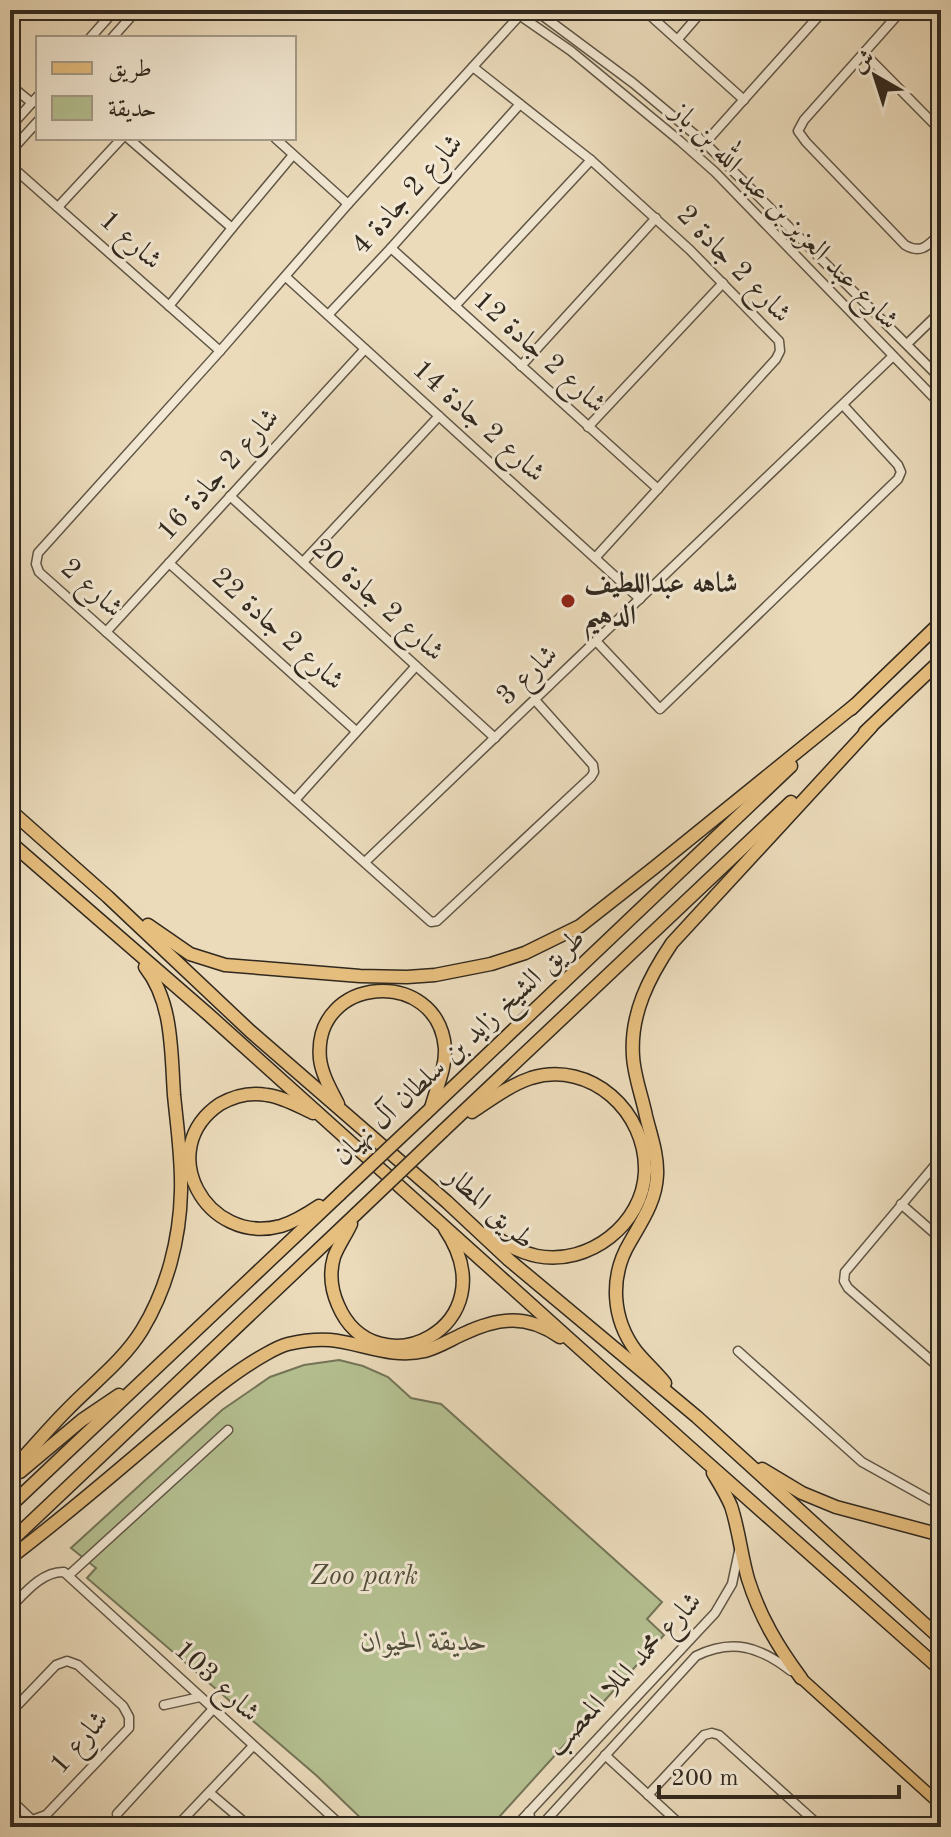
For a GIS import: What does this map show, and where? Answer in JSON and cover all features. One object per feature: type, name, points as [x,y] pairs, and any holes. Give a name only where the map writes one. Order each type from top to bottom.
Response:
[{"type":"highway","name":"طريق الشيخ زايد بن سلطان آل نهيان","points":[[10,1506],[941,622]]},
{"type":"highway","name":"طريق الشيخ زايد بن سلطان آل نهيان","points":[[10,1542],[941,660]]},
{"type":"highway","points":[[108,897],[176,947],[225,965],[407,977],[491,964],[525,953],[580,926],[855,705]]},
{"type":"highway","points":[[697,1417],[637,1352],[626,1335],[616,1303],[615,1285],[621,1262],[650,1209],[656,1190],[655,1148],[633,1058],[633,1037],[641,999],[658,963],[672,943],[871,727]]},
{"type":"highway","name":"طريق المطار","points":[[10,810],[250,1031],[543,1289],[697,1417],[941,1639]]},
{"type":"highway","name":"طريق المطار","points":[[10,842],[209,1015],[941,1670]]},
{"type":"highway","points":[[10,1472],[141,1331],[162,1287],[175,1243],[181,1171],[169,1029],[158,987],[148,969],[106,928]]},
{"type":"highway","points":[[342,1111],[322,1069],[321,1038],[329,1019],[343,1004],[360,994],[380,989],[417,1001],[438,1025],[445,1057],[428,1112]]},
{"type":"highway","points":[[444,1130],[529,1079],[553,1074],[593,1083],[615,1097],[637,1128],[645,1160],[638,1202],[629,1218],[617,1231],[591,1249],[573,1255],[538,1256],[510,1247],[447,1202]]},
{"type":"highway","points":[[325,1119],[266,1094],[238,1096],[225,1101],[204,1119],[195,1132],[190,1147],[191,1178],[213,1211],[247,1227],[284,1225],[340,1194]]},
{"type":"highway","points":[[356,1215],[335,1256],[331,1276],[334,1296],[341,1313],[364,1337],[399,1346],[426,1340],[441,1329],[456,1311],[461,1299],[463,1270],[447,1233],[435,1217]]},
{"type":"highway","points":[[10,1558],[215,1388],[253,1361],[283,1345],[307,1340],[331,1340],[385,1353],[410,1353],[439,1347],[486,1324],[521,1320],[549,1330],[593,1359]]},
{"type":"highway","points":[[10,1480],[82,1420],[155,1370]]},
{"type":"highway","points":[[686,1444],[711,1471],[730,1503],[747,1577],[760,1613],[778,1647],[801,1678]]},
{"type":"highway","points":[[739,1455],[813,1498],[941,1535]]},
{"type":"main road","points":[[801,1678],[941,1805]]},
{"type":"street","points":[[10,20],[20,10]]},
{"type":"street","points":[[92,36],[115,10]]},
{"type":"street","points":[[114,36],[137,10]]},
{"type":"street","name":"شارع عبد العزيز بن عبد الله بن باز","points":[[535,10],[644,91],[705,143],[941,379]]},
{"type":"street","points":[[644,10],[744,100]]},
{"type":"street","points":[[678,39],[703,10]]},
{"type":"street","points":[[705,143],[824,10]]},
{"type":"street","points":[[902,10],[804,120],[798,131],[905,245],[919,250],[941,233]]},
{"type":"street","name":"شارع عبد العزيز بن عبد الله بن باز","points":[[516,12],[601,75],[715,172],[941,405]]},
{"type":"street","name":"شارع 2","points":[[516,12],[473,67],[38,553],[36,564],[39,572],[431,922],[437,921],[594,772],[593,765],[535,700]]},
{"type":"street","points":[[864,53],[941,131]]},
{"type":"street","name":"شارع 2 جادة 2","points":[[473,67],[591,160],[656,218],[779,341],[780,351],[776,359],[595,558]]},
{"type":"street","points":[[601,75],[638,97],[644,91]]},
{"type":"street","points":[[10,85],[35,100],[10,127]]},
{"type":"street","name":"شارع 2 جادة 4","points":[[328,315],[520,104]]},
{"type":"street","points":[[647,113],[652,106],[677,120]]},
{"type":"street","points":[[10,152],[36,123]]},
{"type":"street","points":[[58,207],[123,140]]},
{"type":"street","points":[[127,140],[232,228]]},
{"type":"street","points":[[277,140],[348,204]]},
{"type":"street","points":[[169,306],[293,155]]},
{"type":"street","points":[[455,306],[591,160]]},
{"type":"street","name":"شارع 1","points":[[10,165],[220,351]]},
{"type":"street","points":[[521,366],[656,218]]},
{"type":"street","name":"شارع 2 جادة 12","points":[[391,248],[658,489]]},
{"type":"street","name":"شارع 2 جادة 14","points":[[286,277],[640,599]]},
{"type":"street","points":[[588,427],[723,283]]},
{"type":"street","points":[[907,344],[941,311]]},
{"type":"street","name":"شارع 2 جادة 16","points":[[106,632],[365,349]]},
{"type":"street","name":"شارع 3","points":[[365,862],[893,356]]},
{"type":"street","points":[[596,641],[660,709],[898,479],[901,472],[898,465],[843,405]]},
{"type":"street","points":[[303,562],[439,416]]},
{"type":"street","name":"شارع 2 جادة 20","points":[[230,496],[495,738]]},
{"type":"street","name":"شارع 2 جادة 22","points":[[169,563],[356,731]]},
{"type":"street","points":[[295,800],[416,666]]},
{"type":"street","points":[[941,1158],[845,1272],[844,1281],[848,1288],[941,1369]]},
{"type":"street","points":[[901,1204],[941,1239]]},
{"type":"street","points":[[738,1351],[862,1462],[941,1506]]},
{"type":"street","points":[[69,1575],[228,1430]]},
{"type":"street","name":"شارع محمد الملا المعصب","points":[[515,1827],[723,1602],[732,1584],[740,1539]]},
{"type":"street","name":"شارع 103","points":[[10,1608],[51,1574],[59,1571],[69,1575],[343,1827]]},
{"type":"street","points":[[690,1641],[698,1646],[696,1656]]},
{"type":"street","name":"شارع محمد الملا المعصب","points":[[540,1827],[696,1656],[716,1648],[739,1646],[754,1649],[772,1657],[801,1678]]},
{"type":"street","name":"شارع 1","points":[[10,1713],[56,1665],[67,1661],[78,1665],[123,1706],[129,1717],[129,1728],[46,1815],[32,1820],[10,1799]]},
{"type":"street","points":[[164,1705],[200,1697]]},
{"type":"street","points":[[117,1814],[213,1709]]},
{"type":"street","points":[[648,1795],[704,1735],[712,1733],[719,1735],[821,1827]]},
{"type":"street","points":[[176,1827],[253,1746]]},
{"type":"street","points":[[605,1755],[683,1827]]},
{"type":"street","points":[[210,1793],[250,1827]]},
{"type":"street","points":[[529,1812],[531,1822],[540,1827]]},
{"type":"green space","name":"حديقة الحيوان","points":[[339,1360],[388,1377],[411,1398],[441,1404],[662,1602],[647,1619],[664,1635],[490,1827],[370,1827],[317,1776],[87,1578],[96,1568],[71,1548],[222,1410],[270,1377],[304,1365]]},
{"type":"place","name":"شاهه عبداللطيف الدهيم","points":[[568,601]]},
{"type":"park label","name":"Zoo park","points":[[364,1577]]}]
